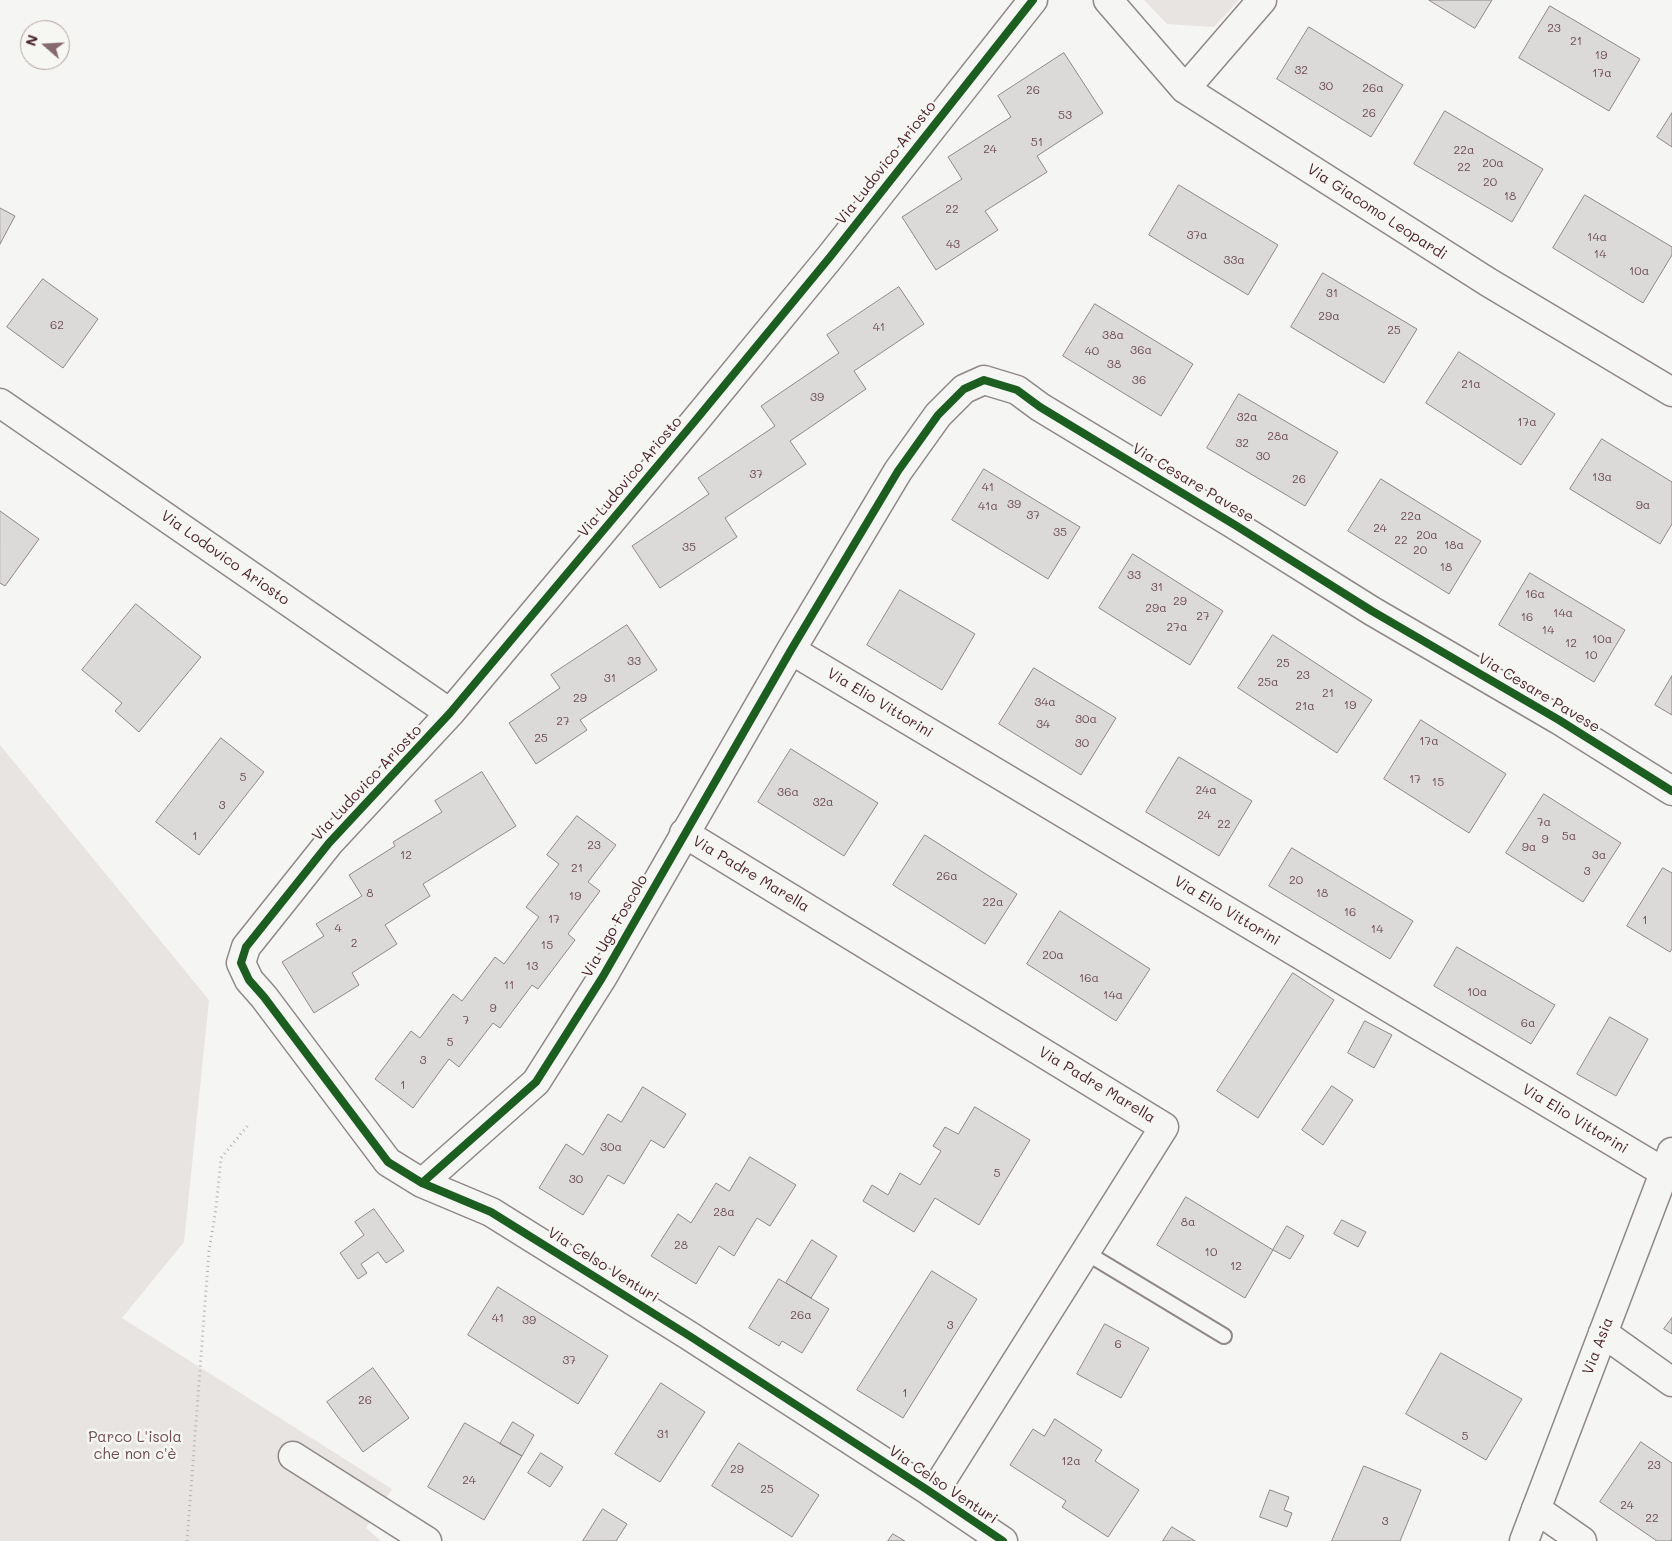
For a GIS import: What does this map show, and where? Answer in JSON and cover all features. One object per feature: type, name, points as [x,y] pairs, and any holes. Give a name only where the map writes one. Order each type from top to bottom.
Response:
[{"type":"street","name":"Via Ludovico Ariosto","points":[[241,963],[246,946],[329,843],[450,713],[695,422],[812,280],[1033,0]]},
{"type":"street","name":"Via Giacomo Leopardi","points":[[1108,0],[1184,89],[1488,282],[1672,392]]},
{"type":"street","points":[[1184,89],[1262,0]]},
{"type":"street","name":"Via Cesare Pavese","points":[[791,650],[898,471],[938,415],[964,389],[984,380],[1017,390],[1040,407],[1236,525],[1372,611],[1559,720],[1672,790]]},
{"type":"street","name":"Via Lodovico Ariosto","points":[[0,403],[450,713]]},
{"type":"street","name":"Via Ugo Foscolo","points":[[422,1183],[536,1082],[602,978],[791,650]]},
{"type":"street","name":"Via Elio Vittorini","points":[[791,650],[1670,1167]]},
{"type":"street","name":"Via Padre Marella","points":[[684,833],[1164,1126],[932,1494]]},
{"type":"street","name":"Via Celso Venturi","points":[[241,963],[249,980],[264,997],[388,1162],[422,1183],[491,1212],[688,1335],[1003,1541]]},
{"type":"street","name":"Via Asia","points":[[1524,1541],[1603,1333],[1670,1167]]},
{"type":"street","points":[[1603,1333],[1672,1382]]},
{"type":"street","points":[[293,1456],[427,1541]]},
{"type":"street","points":[[1536,1508],[1582,1541]]},
{"type":"lane","points":[[1085,1252],[1224,1336]]},
{"type":"path","points":[[187,1541],[209,1251],[221,1158],[249,1124]]},
{"type":"green space","points":[[1144,0],[1239,0],[1214,27],[1167,24]]},
{"type":"green space","name":"Parco L'isola che non c'è","points":[[0,745],[209,1000],[184,1242],[122,1318],[392,1489],[366,1528],[381,1541],[0,1541]]},
{"type":"building","points":[[1429,0],[1492,0],[1475,28]]},
{"type":"building","points":[[1550,6],[1640,59],[1609,111],[1519,58]]},
{"type":"building","points":[[1309,27],[1403,85],[1371,137],[1277,79]]},
{"type":"building","points":[[1064,53],[1103,113],[1037,156],[1047,172],[985,211],[998,230],[936,270],[902,217],[962,179],[948,157],[1011,117],[998,96]]},
{"type":"building","points":[[1445,111],[1543,169],[1512,222],[1414,164]]},
{"type":"building","points":[[1672,113],[1672,147],[1657,137]]},
{"type":"building","points":[[1179,185],[1278,245],[1248,295],[1149,235]]},
{"type":"building","points":[[1585,195],[1672,247],[1672,255],[1643,303],[1553,248]]},
{"type":"building","points":[[0,208],[15,216],[0,244]]},
{"type":"building","points":[[1323,273],[1417,329],[1384,383],[1291,327]]},
{"type":"building","points":[[43,279],[98,319],[63,368],[7,327]]},
{"type":"building","points":[[899,287],[924,324],[854,371],[866,389],[790,441],[806,464],[725,518],[737,537],[660,588],[632,546],[709,494],[698,478],[775,426],[761,406],[839,353],[827,335]]},
{"type":"building","points":[[1095,304],[1193,364],[1161,416],[1063,356]]},
{"type":"building","points":[[1459,352],[1555,414],[1521,465],[1426,403]]},
{"type":"building","points":[[1239,394],[1338,452],[1305,506],[1207,448]]},
{"type":"building","points":[[1602,439],[1672,482],[1672,524],[1660,544],[1570,489]]},
{"type":"building","points":[[984,469],[1080,527],[1048,579],[952,520]]},
{"type":"building","points":[[1381,479],[1481,541],[1449,594],[1348,531]]},
{"type":"building","points":[[0,511],[39,539],[5,586],[0,583]]},
{"type":"building","points":[[1133,554],[1223,611],[1190,665],[1099,608]]},
{"type":"building","points":[[1530,573],[1625,630],[1594,682],[1499,625]]},
{"type":"building","points":[[900,590],[975,634],[942,690],[867,645]]},
{"type":"building","points":[[136,604],[201,657],[139,732],[115,711],[122,703],[82,670]]},
{"type":"building","points":[[627,625],[657,670],[580,720],[587,730],[536,764],[509,723],[560,688],[551,675]]},
{"type":"building","points":[[1273,635],[1372,700],[1337,753],[1238,688]]},
{"type":"building","points":[[1034,668],[1116,718],[1081,775],[999,724]]},
{"type":"building","points":[[1672,676],[1672,715],[1655,705]]},
{"type":"building","points":[[1421,720],[1506,774],[1469,833],[1384,779]]},
{"type":"building","points":[[221,738],[264,772],[199,855],[156,822]]},
{"type":"building","points":[[791,749],[878,803],[844,856],[758,802]]},
{"type":"building","points":[[1179,757],[1252,801],[1219,856],[1146,812]]},
{"type":"building","points":[[482,772],[516,826],[423,884],[430,896],[385,925],[397,944],[352,973],[359,985],[314,1013],[282,962],[324,936],[316,924],[362,896],[349,875],[395,846],[393,842],[442,812],[435,801]]},
{"type":"building","points":[[1544,794],[1621,843],[1583,902],[1506,853]]},
{"type":"building","points":[[577,816],[616,845],[588,882],[600,891],[568,934],[575,940],[538,989],[532,985],[500,1028],[493,1023],[459,1067],[449,1059],[413,1108],[375,1079],[411,1031],[420,1038],[453,994],[462,1001],[495,957],[504,964],[539,917],[526,907],[559,864],[547,855]]},
{"type":"building","points":[[925,835],[1017,894],[985,944],[893,885]]},
{"type":"building","points":[[1292,848],[1413,921],[1390,959],[1269,886]]},
{"type":"building","points":[[1663,868],[1672,873],[1672,949],[1670,952],[1627,926]]},
{"type":"building","points":[[1060,911],[1150,969],[1116,1021],[1027,964]]},
{"type":"building","points":[[1457,947],[1555,1005],[1531,1044],[1434,986]]},
{"type":"building","points":[[1293,973],[1334,1000],[1258,1118],[1217,1091]]},
{"type":"building","points":[[1610,1017],[1648,1039],[1616,1096],[1577,1074]]},
{"type":"building","points":[[1365,1021],[1392,1035],[1374,1068],[1348,1053]]},
{"type":"building","points":[[1332,1086],[1353,1100],[1323,1145],[1302,1130]]},
{"type":"building","points":[[643,1087],[686,1114],[664,1148],[651,1140],[624,1184],[608,1175],[583,1215],[539,1188],[566,1144],[583,1155],[608,1114],[621,1122]]},
{"type":"building","points":[[975,1107],[1030,1140],[979,1225],[935,1198],[914,1232],[863,1201],[872,1185],[888,1195],[900,1173],[920,1185],[941,1151],[933,1146],[945,1127],[958,1134]]},
{"type":"building","points":[[750,1157],[796,1185],[770,1226],[757,1218],[734,1256],[719,1246],[696,1284],[651,1256],[678,1214],[691,1223],[716,1183],[729,1191]]},
{"type":"building","points":[[1186,1197],[1273,1250],[1245,1298],[1157,1245]]},
{"type":"building","points":[[374,1209],[404,1251],[386,1263],[378,1252],[361,1264],[367,1273],[358,1279],[340,1253],[364,1235],[355,1222]]},
{"type":"building","points":[[1342,1220],[1366,1232],[1358,1247],[1334,1234]]},
{"type":"building","points":[[1287,1226],[1304,1236],[1290,1259],[1273,1250]]},
{"type":"building","points":[[812,1240],[837,1256],[811,1298],[786,1283]]},
{"type":"building","points":[[932,1271],[977,1299],[903,1418],[857,1390]]},
{"type":"building","points":[[779,1279],[829,1309],[802,1353],[782,1341],[779,1346],[749,1328]]},
{"type":"building","points":[[498,1287],[608,1356],[578,1404],[468,1335]]},
{"type":"building","points":[[1672,1318],[1672,1334],[1664,1329]]},
{"type":"building","points":[[1105,1324],[1149,1348],[1121,1398],[1077,1374]]},
{"type":"building","points":[[1441,1353],[1522,1399],[1486,1460],[1406,1414]]},
{"type":"building","points":[[373,1368],[409,1418],[363,1452],[327,1402]]},
{"type":"building","points":[[661,1383],[705,1412],[660,1482],[615,1454]]},
{"type":"building","points":[[1055,1419],[1102,1450],[1095,1461],[1139,1490],[1108,1537],[1062,1507],[1066,1501],[1010,1465],[1033,1429],[1044,1436]]},
{"type":"building","points":[[513,1422],[534,1435],[522,1456],[500,1444]]},
{"type":"building","points":[[465,1423],[522,1456],[484,1520],[428,1487]]},
{"type":"building","points":[[1641,1442],[1672,1463],[1671,1541],[1657,1541],[1600,1502]]},
{"type":"building","points":[[739,1443],[819,1495],[792,1537],[712,1486]]},
{"type":"building","points":[[541,1453],[563,1467],[550,1487],[528,1473]]},
{"type":"building","points":[[1364,1466],[1421,1490],[1400,1541],[1332,1541]]},
{"type":"building","points":[[1270,1490],[1289,1497],[1284,1510],[1292,1513],[1287,1527],[1260,1517]]},
{"type":"building","points":[[603,1509],[627,1524],[616,1541],[583,1541]]},
{"type":"building","points":[[1172,1527],[1195,1541],[1163,1541]]},
{"type":"building","points":[[893,1534],[905,1541],[888,1541]]},
{"type":"cycle path","points":[[1003,1541],[688,1335],[491,1212],[422,1183],[388,1162],[264,997],[249,980],[241,963],[246,947],[329,843],[450,713],[695,421],[830,257],[1033,0]]},
{"type":"cycle path","points":[[422,1183],[536,1082],[602,978],[791,650],[898,471],[938,415],[964,389],[984,380],[1017,390],[1040,407],[1235,525],[1372,611],[1559,720],[1672,791]]}]
